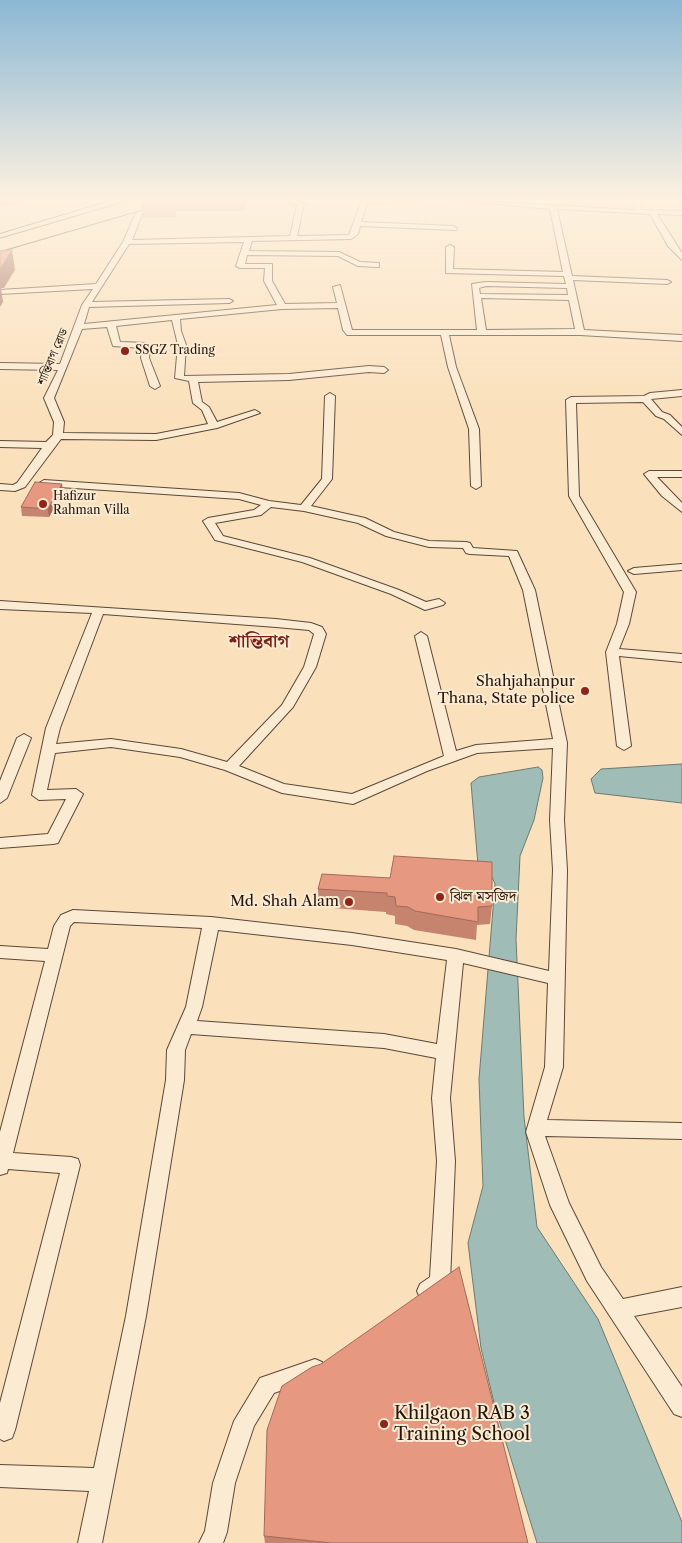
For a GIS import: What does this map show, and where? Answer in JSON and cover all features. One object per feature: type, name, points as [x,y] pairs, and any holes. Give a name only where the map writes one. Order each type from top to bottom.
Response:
[{"type":"street","name":"শান্তিবাগ রোড","points":[[58,436],[59,422],[49,398],[79,327],[86,305],[108,271]]},
{"type":"street","points":[[269,271],[268,281],[282,306]]},
{"type":"street","points":[[449,271],[569,279],[667,282]]},
{"type":"street","points":[[567,271],[580,332]]},
{"type":"street","points":[[482,332],[475,286],[479,284],[569,279]]},
{"type":"street","points":[[0,292],[98,286]]},
{"type":"street","points":[[337,287],[347,330],[350,333],[580,332],[682,338]]},
{"type":"street","points":[[476,296],[573,298]]},
{"type":"street","points":[[86,305],[229,301]]},
{"type":"street","points":[[79,327],[282,306],[342,305]]},
{"type":"street","points":[[176,317],[177,331],[182,345],[179,378],[289,376],[359,370],[384,370]]},
{"type":"street","points":[[111,324],[116,344],[146,346],[145,358],[155,386]]},
{"type":"street","points":[[445,333],[446,346],[452,367],[474,429],[476,486]]},
{"type":"street","points":[[0,366],[63,366]]},
{"type":"street","points":[[193,379],[198,403],[206,409],[214,426]]},
{"type":"street","points":[[624,746],[612,652],[622,624],[630,592],[574,496],[571,400],[646,399],[650,396],[682,393]]},
{"type":"street","points":[[304,508],[327,479],[330,396]]},
{"type":"street","points":[[646,399],[659,414],[667,417],[682,432]]},
{"type":"street","points":[[21,484],[49,445],[58,436],[156,437],[214,426],[255,413]]},
{"type":"street","points":[[0,444],[49,445]]},
{"type":"street","points":[[682,474],[649,474],[666,494],[682,508]]},
{"type":"street","points":[[0,488],[21,484],[240,496],[269,504],[304,508],[360,520],[390,534],[409,540],[429,544],[466,545],[470,551],[506,551],[513,553],[529,590],[560,743],[557,820],[560,870],[554,1067],[535,1132],[560,1204],[594,1274],[682,1406]]},
{"type":"street","points":[[269,504],[257,513],[208,522],[219,538],[306,560],[395,592],[425,606],[440,603]]},
{"type":"street","points":[[634,571],[682,567]]},
{"type":"street","points":[[0,605],[276,623],[311,626],[318,630],[320,634],[310,667],[287,707],[230,767]]},
{"type":"street","points":[[0,843],[53,839],[76,794],[39,795],[47,749],[99,610]]},
{"type":"street","points":[[421,636],[451,757]]},
{"type":"street","points":[[612,652],[682,658]]},
{"type":"street","points":[[0,798],[24,738]]},
{"type":"street","points":[[47,749],[111,743],[182,753],[230,767],[282,788],[353,798],[451,757],[476,749],[560,743]]},
{"type":"street","points":[[4,1430],[70,1165],[1,1164],[54,955],[62,926],[66,919],[73,916],[211,922],[352,939],[456,955],[556,979]]},
{"type":"street","points":[[90,1543],[136,1316],[175,1080],[176,1050],[194,1007],[211,922]]},
{"type":"street","points":[[0,952],[54,955]]},
{"type":"street","points":[[411,1302],[440,1282],[446,1161],[441,1098],[456,955]]},
{"type":"street","points":[[186,1026],[384,1041],[445,1053]]},
{"type":"street","points":[[536,1128],[682,1131]]},
{"type":"street","points":[[618,1310],[682,1297]]},
{"type":"street","points":[[211,1543],[216,1532],[224,1483],[245,1421],[268,1385],[312,1371],[328,1360]]},
{"type":"street","points":[[0,1476],[104,1480]]},
{"type":"water","points":[[682,764],[682,803],[595,793],[591,779],[601,769]]},
{"type":"water","points":[[538,767],[542,770],[543,778],[534,820],[520,856],[516,939],[524,1117],[537,1227],[598,1319],[682,1522],[682,1543],[537,1543],[495,1407],[481,1348],[468,1243],[483,1186],[479,1079],[495,884],[492,877],[484,875],[478,865],[471,783],[479,777]]},
{"type":"building","points":[[35,482],[62,484],[48,509],[21,507]]},
{"type":"building","points":[[394,856],[492,862],[492,906],[478,907],[478,922],[396,906],[395,897],[387,896],[387,893],[318,889],[322,874],[390,878]]},
{"type":"building","name":"Khilgaon RAB 3 Training School","points":[[459,1267],[528,1543],[332,1543],[264,1536],[267,1430],[282,1386],[312,1367],[321,1364]]},
{"type":"place","name":"SSGZ Trading","points":[[125,351]]},
{"type":"place","name":"Hafizur Rahman Villa","points":[[43,504]]},
{"type":"place","name":"Shahjahanpur Thana, State police","points":[[585,691]]},
{"type":"place","name":"ঝিল মসজিদ","points":[[440,897]]},
{"type":"place","name":"Md. Shah Alam","points":[[349,902]]},
{"type":"place","name":"Khilgaon RAB 3 Training School","points":[[384,1424]]},
{"type":"district","name":"শান্তিবাগ","points":[[259,642]]}]
